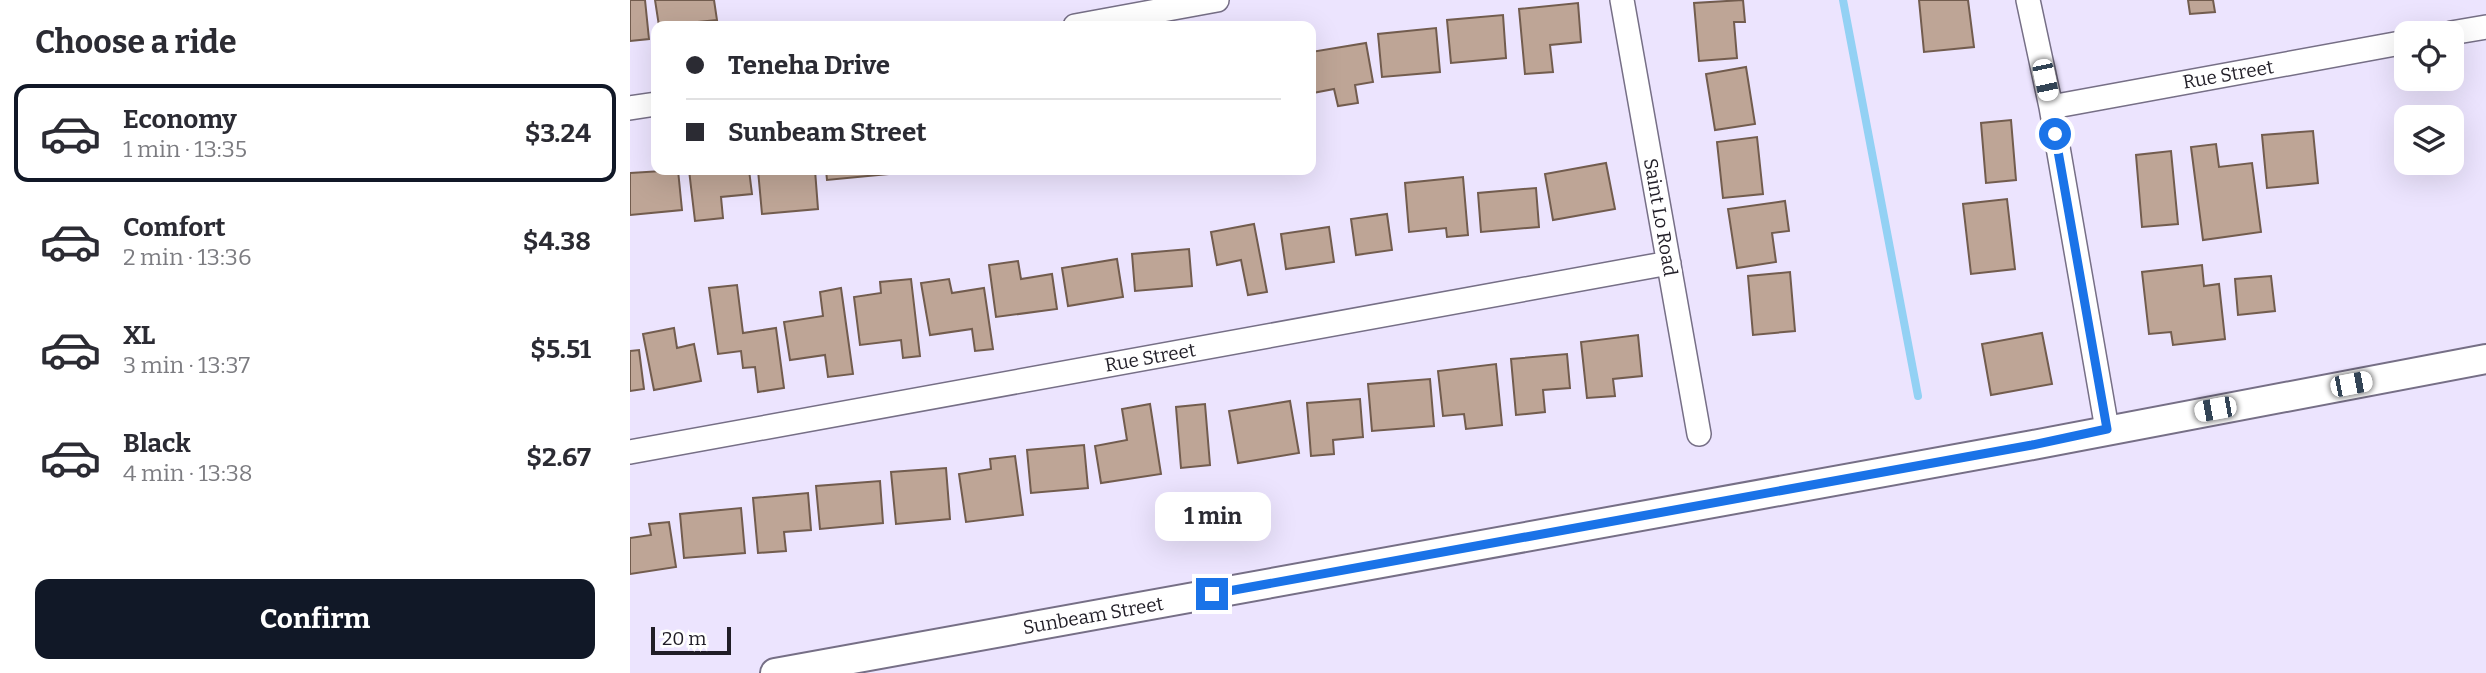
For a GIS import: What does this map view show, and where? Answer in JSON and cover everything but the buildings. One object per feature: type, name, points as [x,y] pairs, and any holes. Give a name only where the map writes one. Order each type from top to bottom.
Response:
[{"type":"street","points":[[1102,21],[1217,0]]},
{"type":"street","name":"Saint Lo Road","points":[[1622,0],[1699,434]]},
{"type":"street","points":[[2028,0],[2051,107],[2107,429]]},
{"type":"street","points":[[2464,31],[2486,27]]},
{"type":"street","name":"Rue Street","points":[[2051,107],[2394,43]]},
{"type":"street","points":[[630,108],[651,105]]},
{"type":"street","name":"Rue Street","points":[[630,452],[1669,263]]},
{"type":"street","name":"Sunbeam Street","points":[[775,673],[2032,445],[2486,359]]},
{"type":"waterway","points":[[1843,0],[1918,396]]},
{"type":"route","points":[[1212,594],[2032,445],[2107,429],[2055,134]]}]
